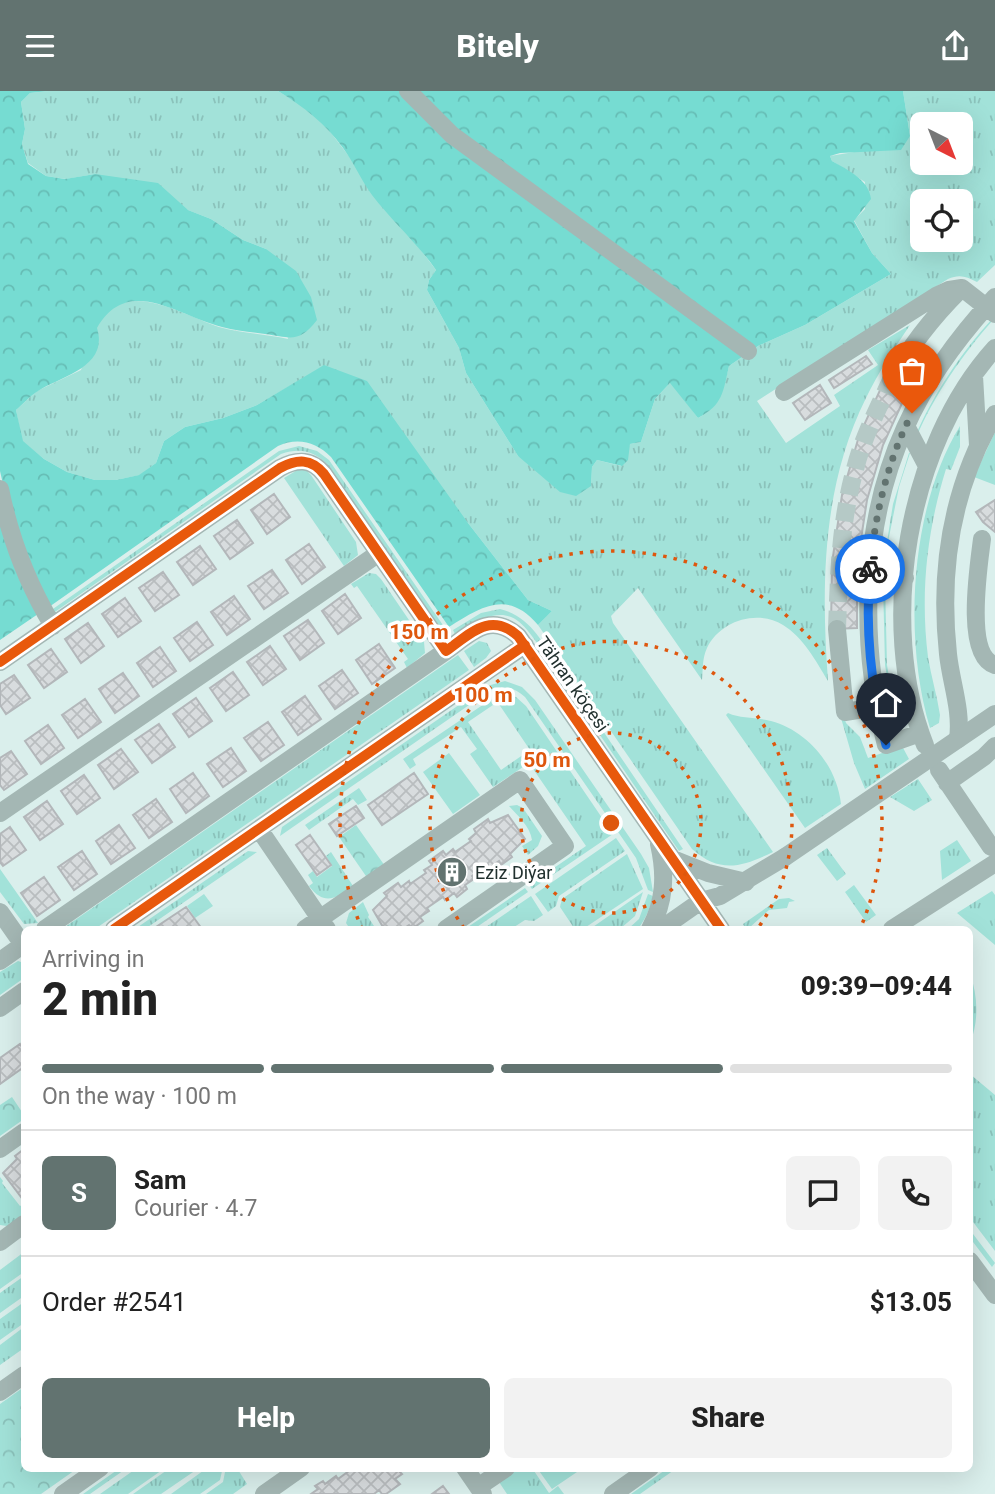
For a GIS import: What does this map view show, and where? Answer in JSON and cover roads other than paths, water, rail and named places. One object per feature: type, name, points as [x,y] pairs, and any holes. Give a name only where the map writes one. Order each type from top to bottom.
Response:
[{"type":"street","points":[[408,91],[452,135],[748,351]]},
{"type":"street","points":[[891,380],[933,317],[962,288]]},
{"type":"street","points":[[784,392],[949,290],[962,288],[992,306],[937,370],[906,426],[884,487],[870,575],[869,622],[876,707],[886,745],[923,739],[911,697],[904,631],[910,524],[927,466],[951,414],[995,348]]},
{"type":"street","points":[[974,376],[978,446]]},
{"type":"street","points":[[958,739],[960,722],[948,653],[946,589],[952,530],[964,479],[995,414]]},
{"type":"street","points":[[906,426],[927,466]]},
{"type":"street","points":[[0,662],[280,467],[304,461],[316,465],[324,474],[446,651],[50,926]]},
{"type":"street","points":[[0,489],[22,564],[53,626]]},
{"type":"street","points":[[982,538],[976,619],[981,654],[995,665]]},
{"type":"street","points":[[0,813],[379,553]]},
{"type":"street","points":[[870,575],[905,578]]},
{"type":"street","name":"Tähran köçesi","points":[[446,651],[479,628],[494,624],[513,632],[525,645],[719,926]]},
{"type":"street","points":[[837,629],[845,712],[876,707]]},
{"type":"street","points":[[118,926],[525,645]]},
{"type":"street","points":[[665,926],[702,901],[720,896],[785,857],[995,714]]},
{"type":"street","points":[[895,926],[991,842],[943,776],[984,757],[995,746]]},
{"type":"street","points":[[259,829],[324,924],[520,780],[565,846],[450,926]]},
{"type":"street","points":[[652,926],[659,913],[664,890],[662,857],[657,837]]},
{"type":"street","points":[[673,859],[708,873],[746,881]]},
{"type":"street","points":[[0,912],[21,941]]},
{"type":"street","points":[[0,961],[21,947]]},
{"type":"street","points":[[0,1008],[21,993]]},
{"type":"street","points":[[0,1149],[21,1134]]},
{"type":"street","points":[[0,1241],[21,1226]]},
{"type":"street","points":[[973,1265],[995,1295]]},
{"type":"street","points":[[0,1392],[21,1377]]},
{"type":"street","points":[[63,1494],[94,1472]]},
{"type":"street","points":[[264,1494],[295,1472]]},
{"type":"street","points":[[468,1472],[481,1491],[502,1472]]},
{"type":"street","points":[[612,1494],[644,1472]]},
{"type":"tunnel","points":[[837,629],[841,549],[850,489],[862,446],[891,380]]},
{"type":"place","name":"Eziz Diýar","points":[[452,872]]}]
